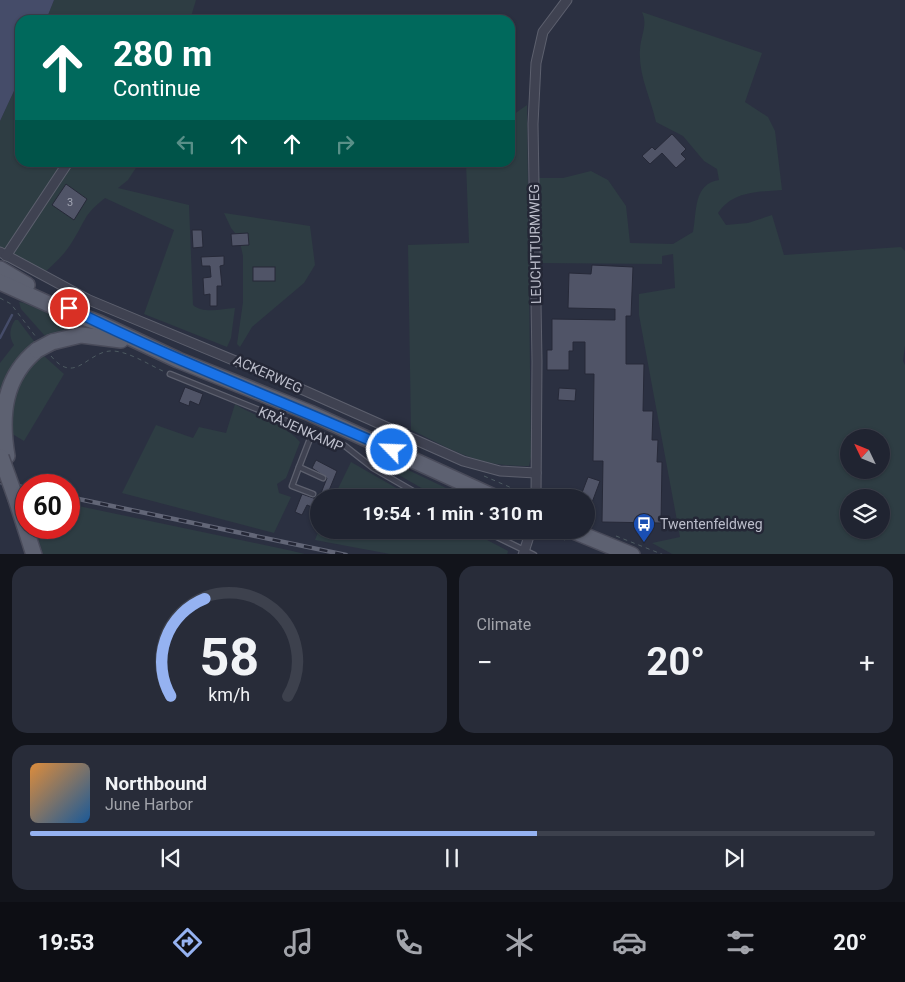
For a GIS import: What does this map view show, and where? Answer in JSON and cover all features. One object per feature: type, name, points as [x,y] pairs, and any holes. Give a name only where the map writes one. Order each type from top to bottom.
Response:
[{"type":"main road","points":[[2,259],[39,292],[99,323],[165,353],[310,413],[476,489]]},
{"type":"main road","points":[[0,282],[53,306],[99,323]]},
{"type":"main road","points":[[34,554],[2,456],[2,423],[5,396],[22,363],[44,346],[72,336],[97,335],[113,337],[165,353]]},
{"type":"main road","points":[[594,539],[632,554]]},
{"type":"street","name":"LEUCHTTURMWEG","points":[[536,489],[537,361],[533,124],[536,63],[543,32],[567,0]]},
{"type":"street","points":[[2,259],[65,167]]},
{"type":"street","name":"ACKERWEG","points":[[2,259],[89,300],[274,377],[463,461],[500,471],[536,473]]},
{"type":"street","points":[[524,553],[528,539]]},
{"type":"lane","name":"KRÄJENKAMP","points":[[170,374],[345,446],[373,468],[409,489]]},
{"type":"lane","points":[[310,493],[292,486],[313,432]]},
{"type":"lane","points":[[299,467],[323,478]]},
{"type":"lane","points":[[499,539],[524,553],[534,554]]},
{"type":"path","points":[[0,298],[10,304],[61,366],[78,367],[104,352],[119,352],[170,374]]},
{"type":"path","points":[[614,535],[664,554]]},
{"type":"shaded area","points":[[54,0],[196,0],[192,15],[48,15]]},
{"type":"shaded area","points":[[642,12],[762,53],[745,102],[768,117],[775,131],[782,190],[746,194],[731,200],[718,213],[726,225],[748,223],[772,215],[784,255],[901,247],[905,251],[905,346],[903,361],[905,365],[905,554],[672,554],[652,543],[680,537],[639,315],[639,294],[675,288],[673,254],[662,256],[662,264],[537,263],[537,178],[563,178],[591,171],[608,180],[626,206],[630,243],[673,244],[693,232],[700,193],[705,187],[719,180],[717,169],[704,161],[683,136],[656,122],[641,68],[640,49],[644,26]]},
{"type":"shaded area","points":[[15,89],[15,167],[136,167],[128,180],[118,188],[189,205],[193,305],[207,310],[235,308],[231,338],[227,347],[144,314],[174,230],[105,198],[88,214],[66,250],[45,272],[0,247],[0,121]]},
{"type":"shaded area","points":[[527,105],[531,457],[529,466],[511,466],[481,461],[454,451],[411,430],[408,245],[469,243],[466,167],[515,167],[515,113]]},
{"type":"shaded area","points":[[224,213],[310,226],[315,265],[304,283],[252,327],[240,347],[237,344],[243,302],[243,256],[239,238],[231,228]]},
{"type":"shaded area","points":[[19,302],[81,327],[45,336],[21,309]]},
{"type":"shaded area","points":[[15,320],[18,320],[36,344],[0,396],[0,363],[14,345],[10,333]]},
{"type":"shaded area","points":[[44,356],[64,374],[24,441],[9,432],[8,427],[12,406],[18,387],[27,370]]},
{"type":"shaded area","points":[[235,404],[278,425],[300,442],[286,478],[277,484],[279,493],[291,497],[274,533],[122,493],[156,425],[193,438],[199,427],[226,433]]},
{"type":"shaded area","points":[[366,450],[448,489],[423,489],[366,456]]},
{"type":"shaded area","points":[[351,462],[398,489],[338,489]]},
{"type":"shaded area","points":[[80,506],[305,554],[43,554],[38,539],[80,539]]},
{"type":"shaded area","points":[[485,539],[508,551],[507,554],[390,554],[315,540]]},
{"type":"water","points":[[0,0],[54,0],[48,15],[15,15],[15,89],[0,121]]},
{"type":"building","points":[[672,134],[686,149],[681,154],[686,159],[676,168],[662,153],[650,164],[642,156],[652,147],[655,150]]},
{"type":"building","points":[[66,184],[87,199],[74,220],[52,205]]},
{"type":"building","points":[[192,230],[202,230],[203,247],[193,248]]},
{"type":"building","points":[[248,233],[249,245],[232,246],[231,234]]},
{"type":"building","points":[[224,256],[224,265],[220,266],[222,286],[217,286],[217,306],[210,306],[210,294],[204,295],[203,278],[211,277],[210,266],[202,266],[201,257]]},
{"type":"building","points":[[592,265],[633,267],[631,316],[626,316],[626,364],[644,364],[643,411],[653,411],[652,440],[658,440],[657,462],[662,462],[661,523],[602,522],[603,461],[593,461],[594,374],[585,374],[585,342],[573,342],[573,351],[569,351],[569,370],[547,370],[547,350],[552,350],[552,319],[615,320],[615,309],[568,308],[569,273],[591,274]]},
{"type":"building","points":[[253,267],[275,267],[275,281],[253,281]]},
{"type":"building","points":[[185,387],[203,394],[199,405],[190,401],[189,406],[179,402]]},
{"type":"building","points":[[559,388],[576,389],[575,401],[558,400]]},
{"type":"building","points":[[316,460],[337,471],[330,489],[323,489],[327,478],[312,468]]},
{"type":"building","points":[[588,477],[600,481],[595,494],[595,489],[583,489]]},
{"type":"building","points":[[302,494],[310,497],[310,506],[307,505],[302,515],[295,512]]},
{"type":"waterway","points":[[0,338],[12,315]]},
{"type":"railway","points":[[0,482],[15,485]]},
{"type":"railway","points":[[80,499],[341,554]]},
{"type":"place","name":"Twentenfeldweg","points":[[644,543]]},
{"type":"route","points":[[69,308],[178,360],[310,413],[392,450]]}]
